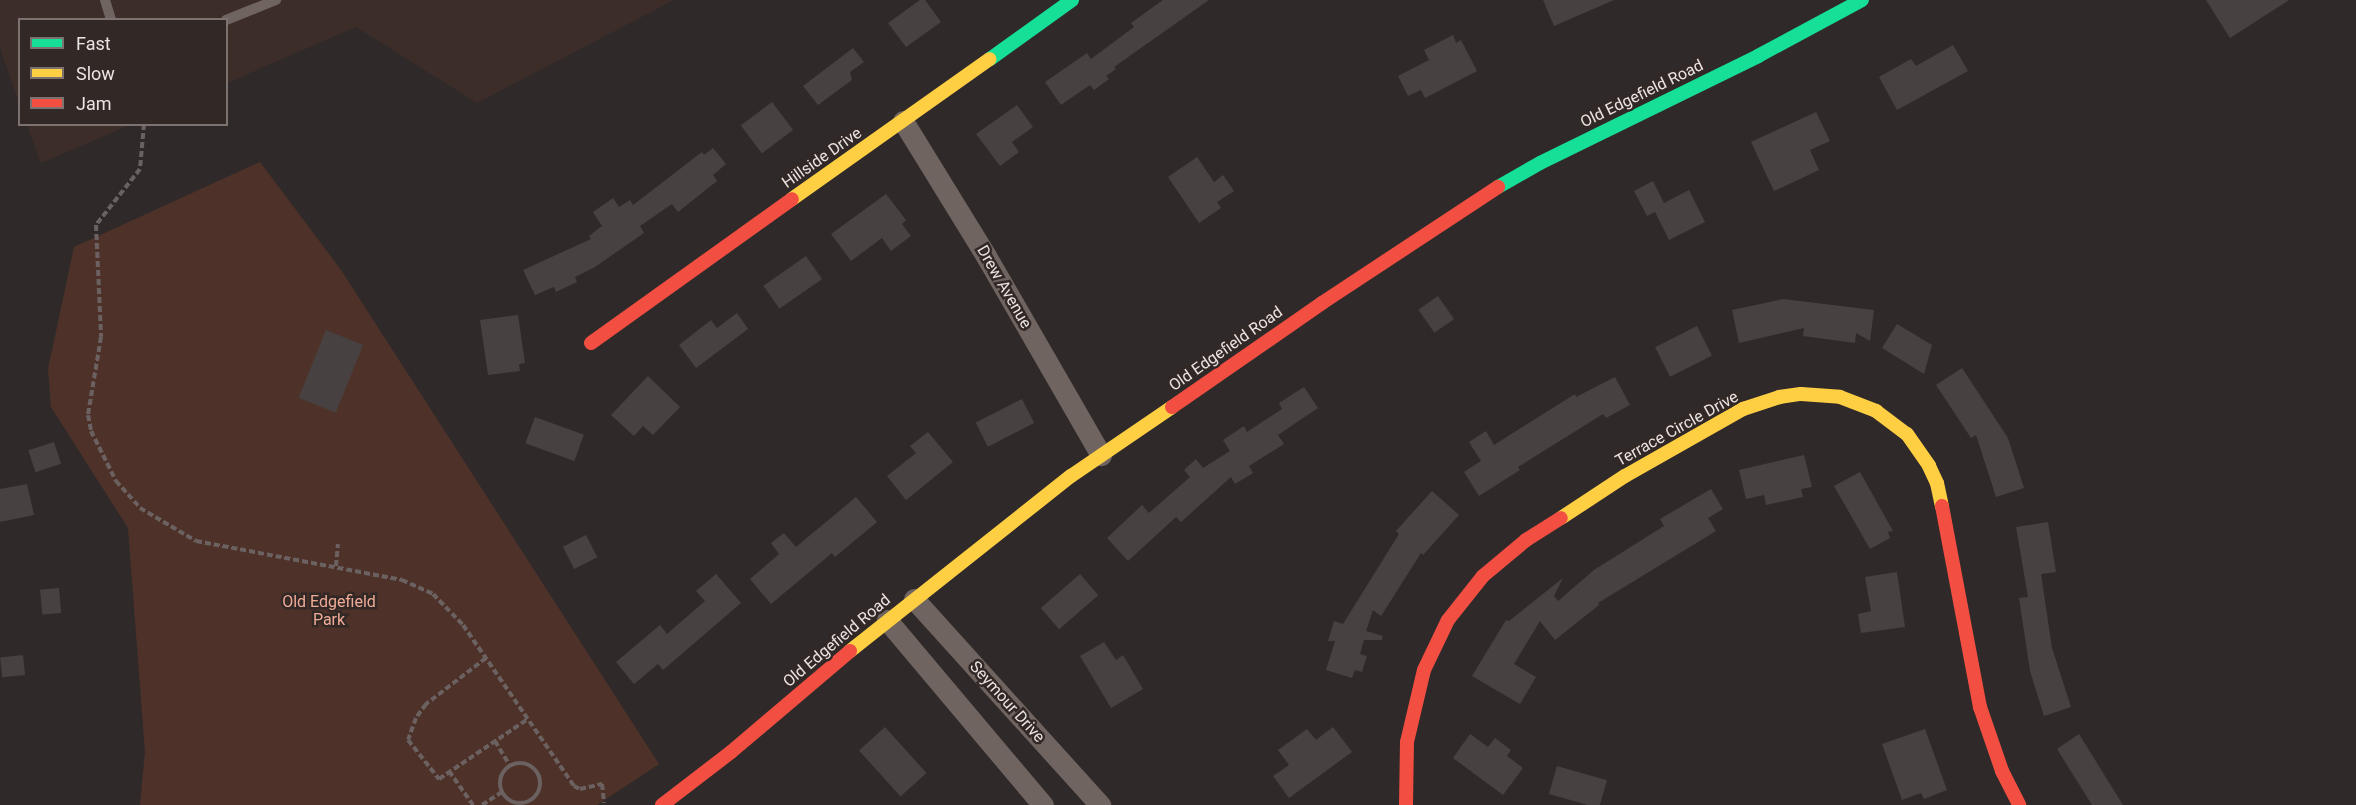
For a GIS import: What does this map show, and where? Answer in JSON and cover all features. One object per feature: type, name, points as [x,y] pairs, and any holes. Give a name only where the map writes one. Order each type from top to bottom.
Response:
[{"type":"street","name":"Hillside Drive","points":[[591,343],[1072,0]]},
{"type":"street","name":"Old Edgefield Road","points":[[662,805],[699,778],[887,620],[1101,455],[1322,303],[1481,197],[1540,163],[1758,56],[1862,0]]},
{"type":"street","name":"Drew Avenue","points":[[903,121],[986,256],[1101,455]]},
{"type":"street","name":"Terrace Circle Drive","points":[[1406,805],[1407,742],[1424,670],[1448,620],[1483,576],[1503,557],[1625,476],[1743,409],[1779,397],[1801,394],[1840,397],[1876,411],[1907,434],[1929,465],[1936,483],[1960,592],[1980,707],[1997,760],[2019,805]]},
{"type":"street","name":"Seymour Drive","points":[[914,599],[1100,805]]},
{"type":"street","points":[[887,620],[1043,805]]},
{"type":"lane","points":[[105,0],[110,18]]},
{"type":"lane","points":[[228,19],[276,0]]},
{"type":"path","points":[[144,126],[140,168],[96,225],[101,337],[88,415],[91,431],[111,473],[129,497],[141,508],[186,536],[206,544],[336,566],[402,580],[425,589],[450,609],[576,789],[602,784],[604,803]]},
{"type":"path","points":[[336,566],[339,544]]},
{"type":"path","points":[[486,658],[426,704],[408,740],[439,779],[528,719]]},
{"type":"path","points":[[495,741],[510,766]]},
{"type":"path","points":[[522,763],[532,768],[539,777],[535,796],[524,802],[511,801],[502,792],[501,776],[510,766],[522,763]]},
{"type":"path","points":[[449,771],[473,805]]},
{"type":"path","points":[[482,805],[502,792]]},
{"type":"shaded area","points":[[0,0],[674,0],[477,103],[356,27],[228,83],[228,18],[18,18],[18,100],[0,48]]},
{"type":"shaded area","points":[[28,126],[128,126],[41,163]]},
{"type":"green space","name":"Old Edgefield Park","points":[[260,162],[341,270],[659,764],[597,805],[140,805],[145,752],[128,528],[51,407],[48,369],[74,247]]},
{"type":"building","points":[[920,0],[925,0],[941,22],[906,47],[888,23]]},
{"type":"building","points":[[1163,0],[1209,0],[1114,67],[1116,69],[1106,76],[1109,79],[1094,90],[1090,85],[1061,105],[1045,82],[1087,53],[1091,59],[1134,27],[1131,23]]},
{"type":"building","points":[[1543,0],[1614,0],[1554,26]]},
{"type":"building","points":[[2206,0],[2289,0],[2230,38]]},
{"type":"building","points":[[1453,35],[1456,43],[1461,40],[1477,71],[1425,98],[1421,90],[1408,96],[1398,76],[1429,60],[1424,50]]},
{"type":"building","points":[[1953,45],[1968,71],[1897,110],[1879,77],[1911,59],[1916,66]]},
{"type":"building","points":[[853,48],[864,62],[850,72],[852,80],[818,105],[803,86]]},
{"type":"building","points":[[772,102],[793,130],[762,153],[741,125]]},
{"type":"building","points":[[1017,105],[1033,127],[1012,142],[1019,152],[1000,166],[976,134]]},
{"type":"building","points":[[1816,112],[1830,141],[1810,150],[1819,170],[1774,191],[1751,142]]},
{"type":"building","points":[[713,148],[726,164],[713,175],[717,181],[678,212],[672,204],[640,226],[644,233],[595,267],[575,277],[577,282],[556,292],[554,287],[535,295],[523,270],[591,239],[589,236],[602,226],[593,212],[613,198],[619,207],[630,200],[633,205],[702,152],[704,155]]},
{"type":"building","points":[[1197,157],[1214,182],[1223,175],[1234,191],[1217,202],[1221,208],[1199,223],[1168,177]]},
{"type":"building","points":[[1653,181],[1664,203],[1689,190],[1705,222],[1669,240],[1655,212],[1647,216],[1634,191]]},
{"type":"building","points":[[886,194],[906,220],[902,224],[911,236],[891,251],[882,238],[851,261],[831,234]]},
{"type":"building","points":[[806,256],[822,279],[779,309],[763,286]]},
{"type":"building","points":[[1438,296],[1454,319],[1434,333],[1418,310]]},
{"type":"building","points":[[1783,299],[1874,310],[1870,341],[1856,333],[1855,343],[1803,336],[1804,328],[1739,343],[1732,310]]},
{"type":"building","points":[[737,313],[748,329],[696,368],[679,345],[711,320],[717,328]]},
{"type":"building","points":[[518,315],[525,363],[519,364],[520,371],[488,375],[480,320]]},
{"type":"building","points":[[1897,324],[1932,345],[1924,374],[1882,348]]},
{"type":"building","points":[[1697,326],[1712,355],[1670,377],[1655,347]]},
{"type":"building","points":[[326,330],[363,345],[336,413],[299,398]]},
{"type":"building","points":[[1962,368],[2008,438],[2024,488],[1996,497],[1976,435],[1971,438],[1936,385]]},
{"type":"building","points":[[648,376],[680,407],[653,435],[643,426],[634,436],[611,415]]},
{"type":"building","points":[[1615,377],[1630,405],[1606,418],[1603,414],[1518,467],[1520,470],[1479,496],[1464,472],[1481,461],[1469,442],[1486,431],[1494,445],[1575,394],[1576,397]]},
{"type":"building","points":[[1304,387],[1318,408],[1278,435],[1284,444],[1249,466],[1253,473],[1235,484],[1231,477],[1181,522],[1176,517],[1128,561],[1107,538],[1142,505],[1149,513],[1190,477],[1184,470],[1196,459],[1203,468],[1230,451],[1223,440],[1244,426],[1247,432],[1282,409],[1279,403]]},
{"type":"building","points":[[1022,399],[1034,423],[988,447],[976,423]]},
{"type":"building","points":[[535,417],[584,435],[574,461],[525,443]]},
{"type":"building","points":[[928,432],[953,462],[906,500],[887,476],[916,453],[910,446]]},
{"type":"building","points":[[54,442],[61,464],[35,472],[28,450]]},
{"type":"building","points":[[1804,455],[1812,487],[1801,489],[1803,497],[1766,505],[1764,495],[1746,499],[1739,470]]},
{"type":"building","points":[[1860,472],[1893,531],[1888,532],[1890,538],[1870,549],[1834,486]]},
{"type":"building","points":[[27,484],[34,515],[0,522],[0,489]]},
{"type":"building","points":[[1711,489],[1723,509],[1708,518],[1716,531],[1598,603],[1599,605],[1555,640],[1540,621],[1514,664],[1536,677],[1520,704],[1472,676],[1506,620],[1509,621],[1563,578],[1554,596],[1558,601],[1594,570],[1664,526],[1660,519]]},
{"type":"building","points":[[1432,491],[1459,515],[1423,555],[1421,553],[1381,616],[1373,610],[1366,631],[1383,636],[1382,640],[1364,640],[1360,654],[1367,656],[1362,672],[1355,670],[1352,678],[1326,670],[1335,641],[1328,641],[1334,621],[1343,624],[1399,534],[1396,531]]},
{"type":"building","points":[[856,497],[877,522],[835,557],[832,553],[771,604],[750,579],[779,554],[771,543],[784,533],[796,547]]},
{"type":"building","points":[[2048,522],[2056,572],[2041,574],[2052,648],[2071,707],[2044,716],[2030,671],[2019,598],[2028,597],[2016,527]]},
{"type":"building","points":[[586,535],[597,557],[574,569],[563,547]]},
{"type":"building","points":[[1897,572],[1905,627],[1861,633],[1858,614],[1871,611],[1865,577]]},
{"type":"building","points":[[716,574],[741,603],[663,670],[658,664],[634,684],[616,662],[660,625],[667,634],[705,601],[696,591]]},
{"type":"building","points":[[1080,574],[1098,595],[1059,629],[1041,608]]},
{"type":"building","points":[[59,588],[61,613],[42,615],[40,590]]},
{"type":"building","points":[[1104,642],[1116,660],[1123,655],[1143,689],[1111,708],[1080,656]]},
{"type":"building","points":[[23,655],[25,675],[2,677],[0,657]]},
{"type":"building","points":[[885,727],[926,773],[900,796],[859,750]]},
{"type":"building","points":[[1333,727],[1352,752],[1289,798],[1273,776],[1289,765],[1278,750],[1307,729],[1316,740]]},
{"type":"building","points":[[1925,729],[1947,790],[1924,799],[1921,793],[1902,800],[1882,744]]},
{"type":"building","points":[[1470,734],[1488,747],[1495,738],[1511,750],[1507,756],[1523,768],[1503,795],[1453,758]]},
{"type":"building","points":[[2079,734],[2123,805],[2092,805],[2057,749]]},
{"type":"building","points":[[1557,766],[1607,780],[1600,805],[1588,805],[1549,794]]},
{"type":"traffic: fast","points":[[990,59],[1072,0]]},
{"type":"traffic: fast","points":[[1498,187],[1540,163],[1758,56],[1862,0]]},
{"type":"traffic: slow","points":[[792,199],[990,59]]},
{"type":"traffic: slow","points":[[1561,518],[1625,476],[1743,409],[1779,397],[1801,394],[1840,397],[1876,411],[1907,434],[1929,466],[1937,483],[1942,506]]},
{"type":"traffic: slow","points":[[850,651],[1071,476],[1172,407]]},
{"type":"traffic: jam","points":[[1172,407],[1322,303],[1498,187]]},
{"type":"traffic: jam","points":[[591,343],[792,199]]},
{"type":"traffic: jam","points":[[1942,506],[1980,707],[2002,771],[2019,805]]},
{"type":"traffic: jam","points":[[1406,805],[1407,742],[1424,670],[1448,620],[1483,576],[1526,540],[1561,518]]},
{"type":"traffic: jam","points":[[662,805],[731,752],[850,651]]}]
